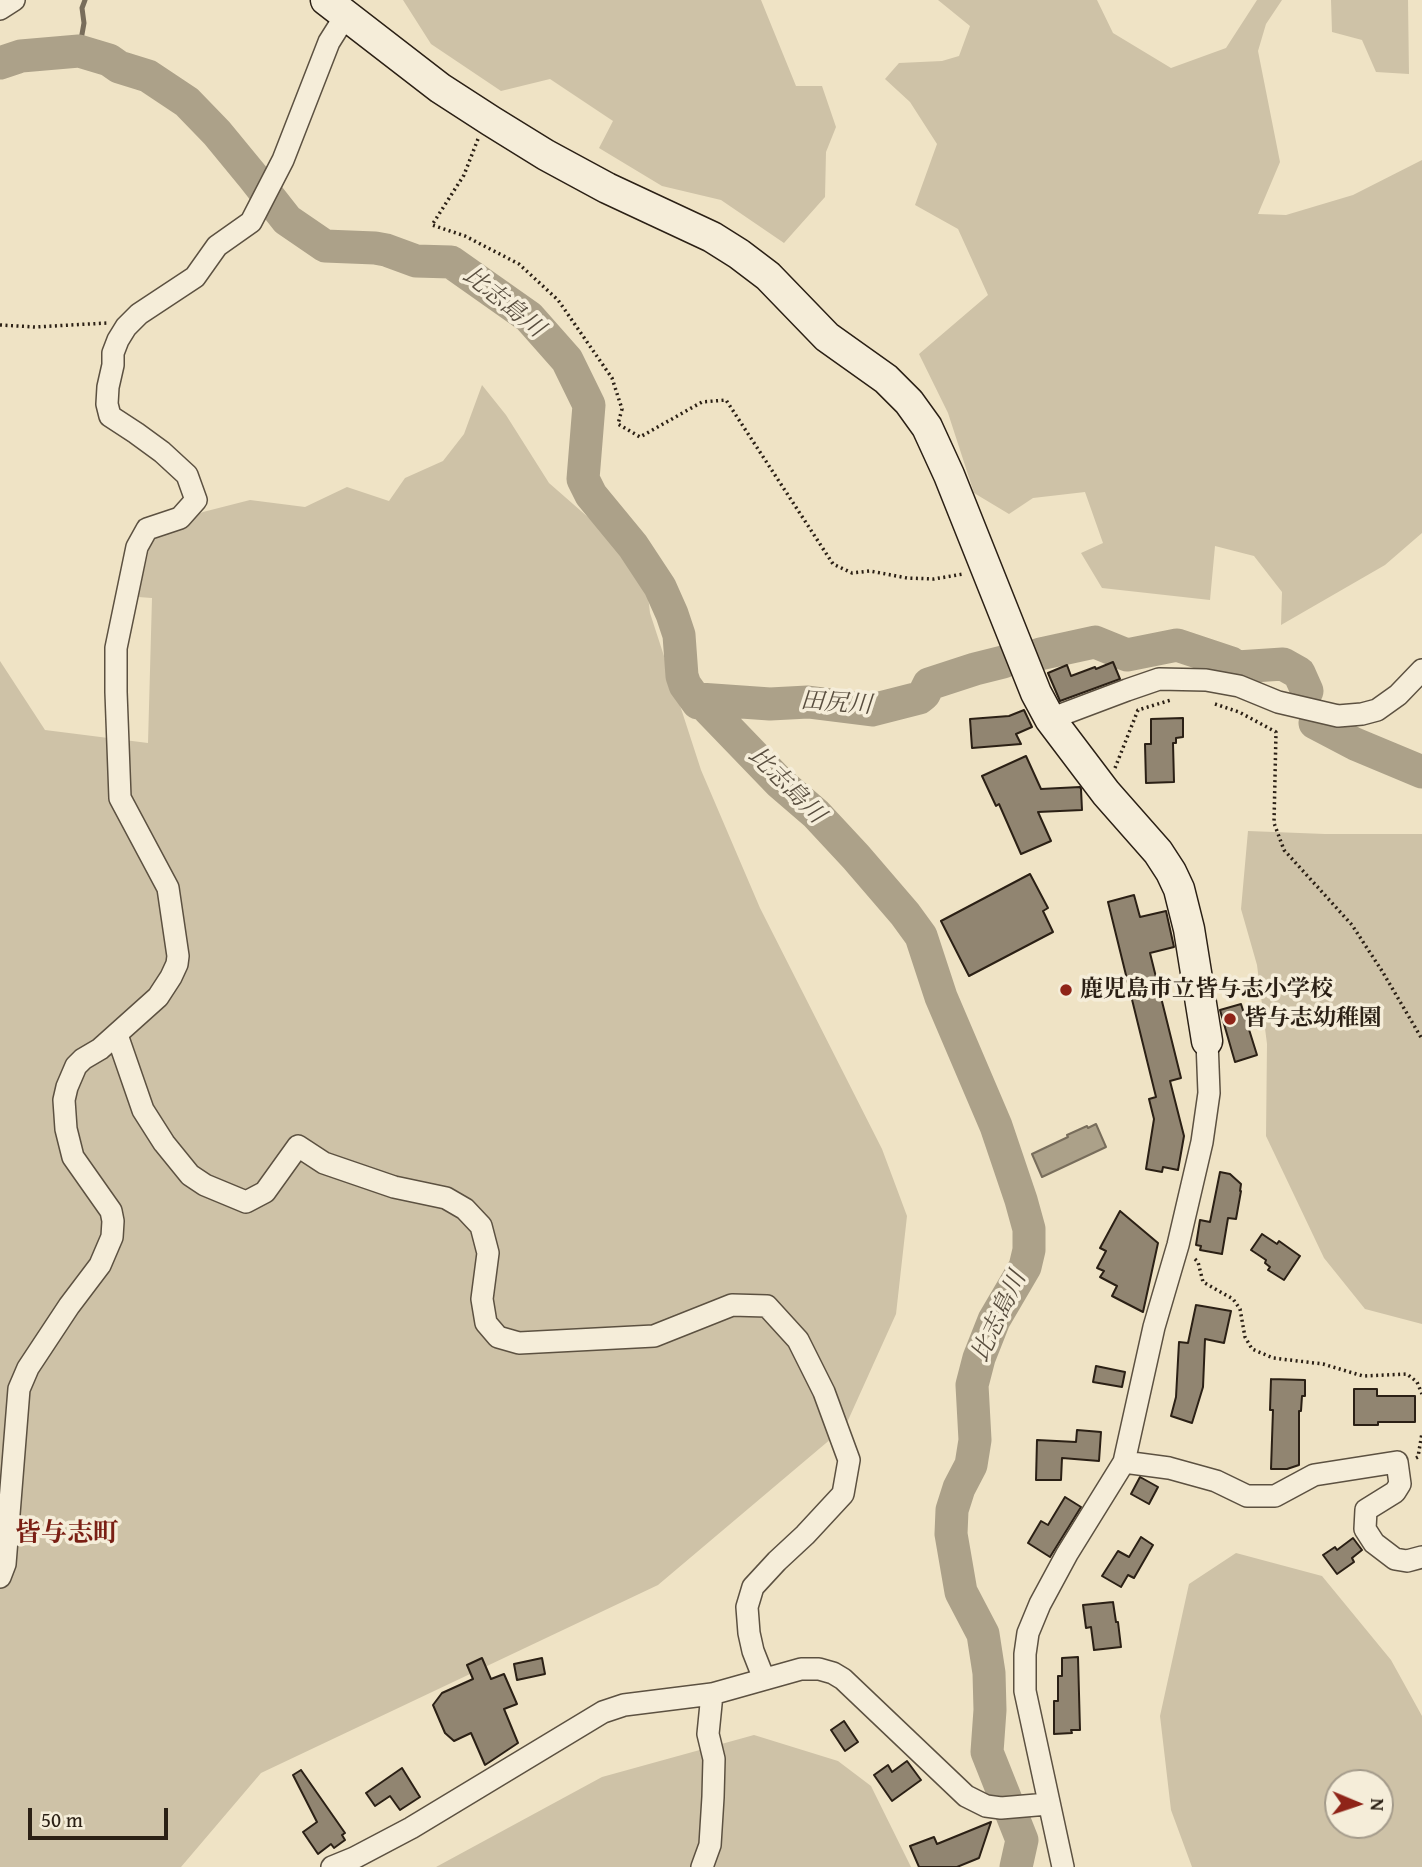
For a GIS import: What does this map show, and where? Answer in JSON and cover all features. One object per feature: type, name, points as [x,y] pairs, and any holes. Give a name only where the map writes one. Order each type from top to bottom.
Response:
[{"type":"street","points":[[0,9],[13,0]]},
{"type":"street","points":[[0,1577],[5,1564],[19,1389],[62,1316],[100,1265],[112,1237],[111,1211],[73,1157],[66,1129],[64,1100],[67,1087],[76,1066],[83,1059],[117,1035],[158,997],[172,977],[178,956],[168,888],[120,799],[116,648],[137,547],[147,530],[180,518],[196,500],[187,475],[162,452],[110,416],[107,404],[113,353],[117,340],[139,314],[195,277],[217,246],[251,222],[283,160],[330,42],[336,8],[440,88],[546,155],[607,188],[712,237],[739,254],[768,276],[827,337],[886,379],[909,402],[927,427],[949,475],[1036,693],[1051,719],[1106,793],[1158,852],[1180,889],[1207,1041],[1209,1093],[1202,1142],[1178,1245],[1154,1326],[1125,1462],[1067,1554],[1040,1604],[1028,1633],[1025,1654],[1025,1691],[1041,1759],[1040,1805],[1063,1867]]},
{"type":"street","points":[[1051,719],[1159,679],[1206,680],[1239,686],[1278,702],[1338,716],[1362,713],[1377,710],[1398,695],[1422,670]]},
{"type":"street","points":[[117,1035],[143,1110],[164,1143],[190,1174],[205,1185],[246,1202],[265,1192],[298,1146],[324,1163],[394,1187],[446,1198],[465,1209],[481,1226],[488,1253],[482,1299],[486,1323],[498,1337],[519,1343],[654,1336],[732,1305],[767,1306],[798,1340],[824,1392],[849,1460],[843,1494],[753,1587],[747,1607],[749,1633],[764,1679]]},
{"type":"street","points":[[1125,1462],[1169,1468],[1216,1481],[1247,1496],[1275,1496],[1314,1475],[1397,1462],[1400,1484],[1395,1492],[1366,1510],[1365,1529],[1374,1543],[1395,1559],[1407,1561],[1422,1557]]},
{"type":"street","points":[[332,1867],[355,1858],[411,1828],[603,1713],[624,1705],[712,1694],[801,1669],[819,1669],[833,1673],[852,1687],[966,1796],[986,1806],[1001,1808],[1040,1805]]},
{"type":"street","points":[[702,1867],[710,1845],[713,1797],[714,1759],[708,1734],[712,1694]]},
{"type":"path","points":[[486,117],[464,175],[432,225],[464,236],[519,264],[558,300],[612,378],[622,409],[618,424],[640,437],[702,402],[726,400],[833,564],[852,573],[870,571],[934,579],[988,570]]},
{"type":"path","points":[[0,325],[36,327],[113,323],[126,327]]},
{"type":"path","points":[[1106,793],[1138,710],[1181,698]]},
{"type":"path","points":[[1205,700],[1239,712],[1276,732],[1274,823],[1284,850],[1352,925],[1422,1039]]},
{"type":"path","points":[[1178,1245],[1198,1262],[1203,1282],[1233,1299],[1240,1309],[1245,1337],[1252,1349],[1273,1358],[1323,1364],[1363,1376],[1407,1374],[1417,1382],[1422,1394]]},
{"type":"shaded area","points":[[403,0],[761,0],[796,86],[822,86],[836,127],[826,152],[825,197],[784,243],[721,200],[662,186],[599,148],[613,121],[550,79],[501,91],[431,44]]},
{"type":"shaded area","points":[[938,0],[1097,0],[1113,33],[1171,68],[1226,48],[1257,0],[1282,0],[1266,24],[1258,51],[1280,162],[1258,214],[1286,215],[1353,195],[1422,160],[1422,533],[1385,565],[1281,625],[1282,592],[1254,556],[1215,546],[1210,600],[1102,588],[1081,553],[1103,543],[1085,492],[1033,498],[1009,514],[974,493],[948,413],[919,354],[988,295],[958,229],[915,205],[937,144],[910,102],[885,79],[899,63],[942,61],[959,56],[970,26]]},
{"type":"shaded area","points":[[1331,0],[1408,0],[1409,74],[1376,72],[1362,40],[1332,32]]},
{"type":"shaded area","points":[[482,385],[506,415],[549,483],[597,525],[628,563],[648,596],[650,613],[701,770],[760,908],[882,1149],[907,1216],[896,1314],[845,1427],[658,1585],[261,1773],[181,1867],[0,1867],[0,661],[45,730],[148,743],[152,598],[138,597],[152,536],[203,512],[250,500],[305,507],[347,487],[389,501],[405,478],[443,461],[464,434]]},
{"type":"shaded area","points":[[1248,831],[1422,834],[1422,1324],[1365,1309],[1324,1258],[1266,1136],[1267,1044],[1257,965],[1241,909]]},
{"type":"shaded area","points":[[1096,1124],[1106,1147],[1042,1177],[1032,1154],[1068,1137],[1067,1135]]},
{"type":"shaded area","points":[[1236,1553],[1322,1576],[1391,1660],[1422,1716],[1422,1867],[1192,1867],[1171,1810],[1160,1716],[1189,1584]]},
{"type":"shaded area","points":[[754,1735],[838,1761],[871,1786],[911,1867],[436,1867],[602,1777]]},
{"type":"building","points":[[1113,662],[1120,679],[1060,701],[1048,673],[1067,665],[1071,676]]},
{"type":"building","points":[[1024,710],[1032,727],[1016,734],[1021,744],[972,748],[970,719],[1009,716]]},
{"type":"building","points":[[1183,718],[1183,737],[1176,738],[1176,743],[1173,743],[1174,782],[1146,783],[1145,744],[1151,744],[1151,719]]},
{"type":"building","points":[[1026,756],[1041,789],[1080,787],[1082,810],[1038,812],[1051,841],[1021,854],[999,804],[996,806],[982,776]]},
{"type":"building","points":[[1030,874],[1048,908],[1043,911],[1053,932],[969,976],[941,921]]},
{"type":"building","points":[[1134,895],[1140,917],[1166,911],[1174,947],[1150,953],[1181,1078],[1170,1081],[1184,1136],[1178,1170],[1163,1167],[1162,1172],[1146,1169],[1154,1119],[1149,1099],[1156,1097],[1108,902]]},
{"type":"building","points":[[1241,1004],[1257,1055],[1235,1062],[1220,1010]]},
{"type":"building","points":[[1220,1172],[1230,1174],[1241,1184],[1236,1219],[1228,1218],[1222,1254],[1200,1250],[1201,1246],[1196,1245],[1200,1220],[1210,1222]]},
{"type":"building","points":[[1120,1211],[1158,1243],[1143,1312],[1112,1296],[1117,1286],[1100,1277],[1104,1271],[1097,1268],[1106,1251],[1100,1248]]},
{"type":"building","points":[[1262,1234],[1277,1244],[1279,1241],[1300,1256],[1284,1280],[1268,1270],[1270,1267],[1265,1263],[1266,1260],[1251,1250]]},
{"type":"building","points":[[1196,1305],[1231,1311],[1224,1343],[1205,1339],[1203,1387],[1192,1423],[1171,1416],[1176,1397],[1179,1342],[1188,1343]]},
{"type":"building","points":[[1096,1366],[1125,1372],[1122,1387],[1093,1382]]},
{"type":"building","points":[[1271,1379],[1305,1380],[1305,1396],[1302,1396],[1299,1411],[1299,1465],[1287,1469],[1271,1469]]},
{"type":"building","points":[[1354,1389],[1377,1389],[1377,1396],[1415,1396],[1415,1422],[1354,1425]]},
{"type":"building","points":[[1077,1430],[1101,1432],[1099,1461],[1062,1458],[1061,1480],[1036,1480],[1037,1440],[1076,1442]]},
{"type":"building","points":[[1140,1477],[1158,1487],[1149,1504],[1131,1494]]},
{"type":"building","points":[[1065,1497],[1081,1507],[1050,1557],[1028,1543],[1041,1521],[1048,1525]]},
{"type":"building","points":[[1141,1537],[1153,1545],[1134,1578],[1128,1575],[1121,1587],[1102,1576],[1118,1551],[1129,1557]]},
{"type":"building","points":[[1353,1538],[1362,1550],[1352,1558],[1354,1562],[1337,1574],[1323,1555],[1335,1547],[1337,1550]]},
{"type":"building","points":[[1113,1602],[1121,1647],[1094,1650],[1091,1627],[1086,1628],[1083,1605]]},
{"type":"building","points":[[1078,1657],[1080,1730],[1054,1734],[1054,1701],[1058,1701],[1058,1676],[1062,1676],[1062,1658]]},
{"type":"building","points":[[482,1658],[491,1679],[504,1674],[517,1704],[504,1709],[518,1743],[485,1765],[471,1733],[454,1741],[445,1733],[433,1705],[442,1693],[473,1679],[467,1665]]},
{"type":"building","points":[[542,1658],[545,1674],[517,1680],[514,1664]]},
{"type":"building","points":[[844,1721],[858,1742],[845,1751],[831,1730]]},
{"type":"building","points":[[907,1761],[921,1780],[892,1801],[874,1775],[888,1765],[892,1772]]},
{"type":"building","points":[[402,1768],[420,1797],[400,1810],[390,1796],[375,1806],[366,1793]]},
{"type":"building","points":[[301,1770],[345,1833],[342,1835],[345,1840],[334,1848],[331,1844],[318,1854],[303,1832],[317,1822],[293,1775]]},
{"type":"building","points":[[991,1822],[979,1858],[957,1867],[919,1867],[910,1846],[934,1837],[937,1844]]},
{"type":"waterway","points":[[79,51],[85,0]]},
{"type":"waterway","name":"比志島川","points":[[0,63],[21,56],[79,51],[148,76],[187,102],[217,133],[287,220],[325,246],[375,248],[416,261],[451,262],[529,317],[567,360],[589,405],[583,479],[591,495],[633,546],[660,587],[679,635],[682,676],[698,703],[699,699],[770,704],[808,702],[872,710],[919,698],[929,684],[1003,662]]},
{"type":"waterway","name":"田尻川","points":[[1040,654],[1095,642],[1127,655],[1177,645],[1237,667],[1283,664],[1299,673],[1307,691]]},
{"type":"waterway","name":"比志島川","points":[[699,699],[780,783],[816,814],[856,857],[921,936],[941,997],[996,1126],[1029,1229],[1029,1250],[1025,1267],[994,1320],[972,1385],[975,1440],[971,1465],[959,1488],[952,1510],[951,1534],[961,1592],[983,1634],[989,1673],[987,1752],[1022,1840],[1016,1867]]},
{"type":"waterway","name":"田尻川","points":[[1315,723],[1355,744],[1422,772]]},
{"type":"place","name":"鹿児島市立皆与志小学校","points":[[1066,990]]},
{"type":"place","name":"皆与志幼稚園","points":[[1230,1019]]},
{"type":"district","name":"皆与志町","points":[[67,1534]]}]
